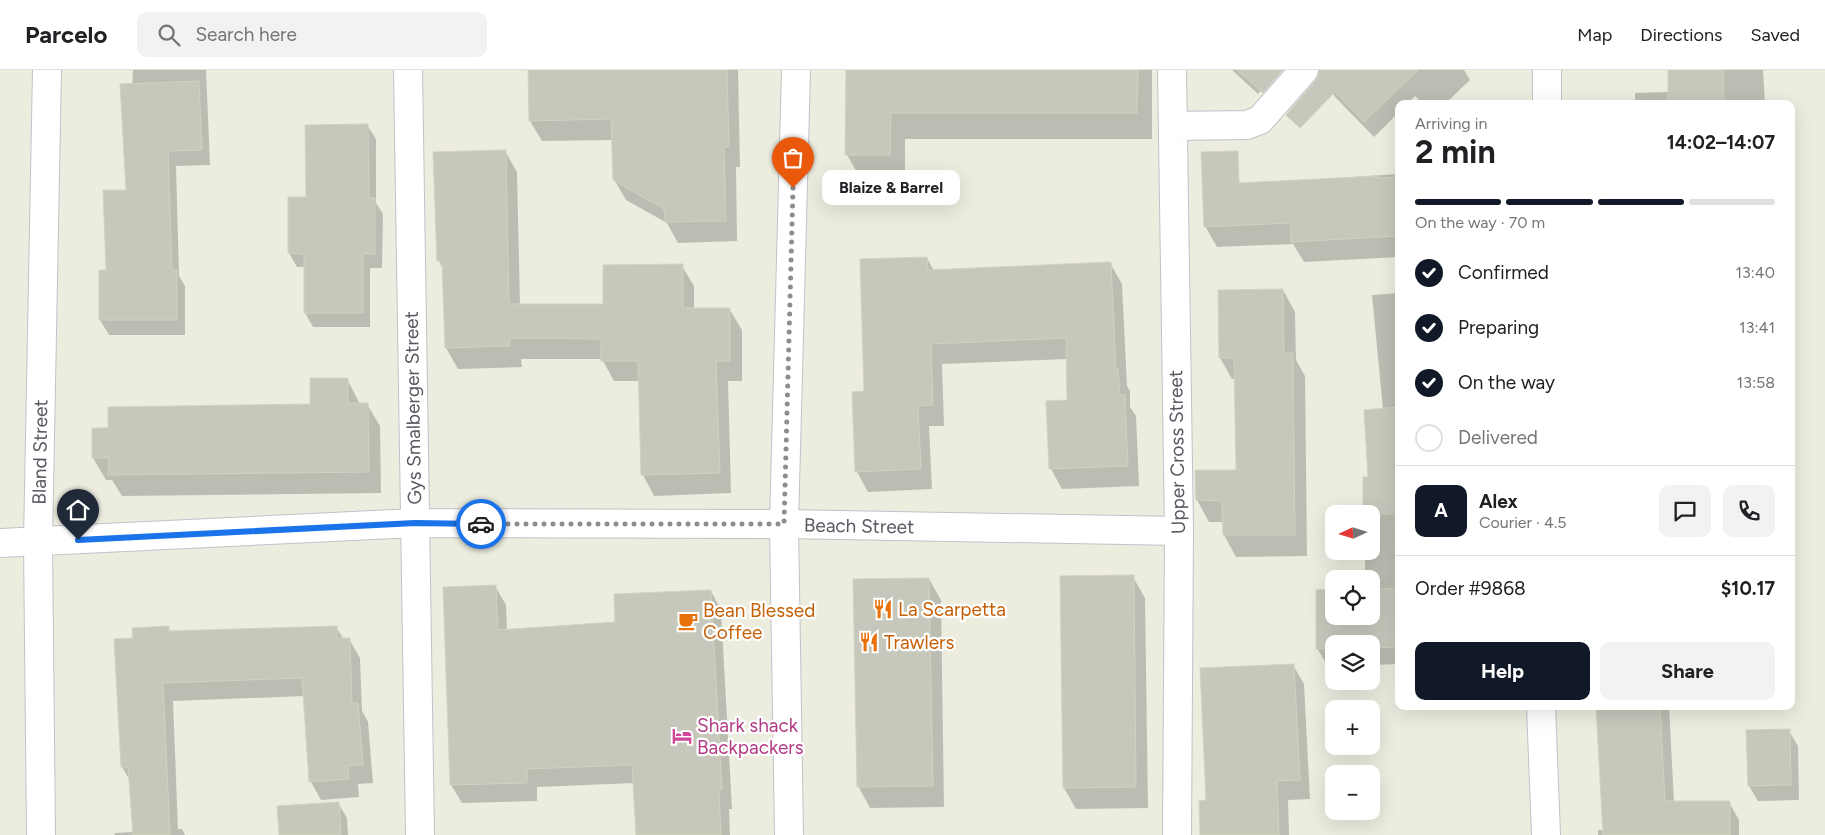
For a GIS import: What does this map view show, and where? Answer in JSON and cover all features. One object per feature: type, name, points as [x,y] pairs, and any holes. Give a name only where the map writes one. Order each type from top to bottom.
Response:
[{"type":"street","name":"Bland Street","points":[[41,835],[38,542],[47,70]]},
{"type":"street","name":"Gys Smalberger Street","points":[[408,70],[420,835]]},
{"type":"street","points":[[789,835],[784,524],[796,70]]},
{"type":"street","name":"Upper Cross Street","points":[[1172,70],[1179,531],[1177,835]]},
{"type":"street","points":[[1173,126],[1247,125],[1260,120],[1304,70]]},
{"type":"street","points":[[1547,70],[1547,100]]},
{"type":"street","name":"Beach Street","points":[[0,544],[415,523],[784,524],[1179,531]]},
{"type":"street","points":[[1541,710],[1546,835]]},
{"type":"building","points":[[528,70],[727,70],[729,147],[724,147],[726,221],[665,222],[664,209],[613,180],[611,119],[529,121]]},
{"type":"building","points":[[846,70],[1138,70],[1137,113],[891,113],[890,155],[845,155]]},
{"type":"building","points":[[1237,70],[1283,70],[1263,93]]},
{"type":"building","points":[[1319,70],[1418,70],[1364,122],[1335,92],[1300,128],[1286,115],[1316,80]]},
{"type":"building","points":[[1668,70],[1723,70],[1724,100],[1668,100]]},
{"type":"building","points":[[199,81],[202,150],[168,151],[172,270],[177,270],[177,320],[99,320],[99,270],[106,270],[103,190],[126,190],[120,84]]},
{"type":"building","points":[[368,124],[369,198],[375,198],[375,254],[363,254],[363,313],[304,313],[304,254],[288,253],[288,197],[306,197],[305,125]]},
{"type":"building","points":[[506,150],[509,304],[603,304],[603,265],[683,264],[683,308],[730,308],[730,361],[716,361],[720,473],[641,475],[638,361],[601,361],[601,339],[510,338],[510,346],[445,348],[442,261],[437,261],[433,152]]},
{"type":"building","points":[[1238,151],[1239,183],[1378,176],[1378,178],[1395,177],[1395,236],[1291,242],[1290,223],[1204,227],[1201,152]]},
{"type":"building","points":[[927,257],[928,270],[1111,262],[1116,369],[1118,369],[1120,395],[1125,395],[1128,466],[1049,469],[1046,401],[1067,400],[1066,338],[931,344],[933,405],[918,406],[921,469],[855,472],[852,392],[864,391],[860,259]]},
{"type":"building","points":[[1283,289],[1284,353],[1293,353],[1295,535],[1223,535],[1222,501],[1196,500],[1195,470],[1236,470],[1234,358],[1219,358],[1218,290]]},
{"type":"building","points":[[310,378],[348,378],[348,403],[368,403],[369,472],[108,475],[109,458],[92,458],[92,428],[108,428],[108,407],[310,404]]},
{"type":"building","points":[[1395,407],[1395,514],[1380,514],[1380,505],[1363,505],[1363,477],[1368,477],[1364,410]]},
{"type":"building","points":[[1134,575],[1136,787],[1063,788],[1060,576]]},
{"type":"building","points":[[929,578],[933,786],[857,787],[853,579]]},
{"type":"building","points":[[496,585],[498,630],[615,622],[614,594],[711,590],[722,790],[719,790],[721,835],[636,835],[632,765],[527,769],[527,783],[450,785],[443,587]]},
{"type":"building","points":[[1395,588],[1395,647],[1380,648],[1380,635],[1325,635],[1325,648],[1316,649],[1316,590],[1325,590],[1325,625],[1380,625],[1380,589]]},
{"type":"building","points":[[169,626],[169,631],[337,626],[337,638],[350,638],[352,703],[358,703],[363,765],[348,766],[349,779],[309,782],[302,678],[163,683],[170,835],[133,835],[128,767],[121,767],[114,639],[133,638],[132,628]]},
{"type":"building","points":[[1294,664],[1300,780],[1277,781],[1279,835],[1200,835],[1199,801],[1206,800],[1200,668]]},
{"type":"building","points":[[1596,710],[1660,710],[1665,801],[1730,801],[1730,835],[1603,835]]},
{"type":"building","points":[[1790,729],[1791,785],[1748,786],[1746,730]]},
{"type":"building","points":[[339,802],[341,835],[279,835],[277,806]]},
{"type":"way so far","points":[[481,524],[784,524],[793,188]]},
{"type":"place","name":"Blaize & Barrel","points":[[793,188]]},
{"type":"place","name":"La Scarpetta","points":[[883,609]]},
{"type":"place","name":"Bean Blessed Coffee","points":[[688,621]]},
{"type":"place","name":"Trawlers","points":[[869,642]]},
{"type":"place","name":"Shark shack Backpackers","points":[[682,736]]},
{"type":"route","points":[[78,540],[415,523],[481,524]]}]
